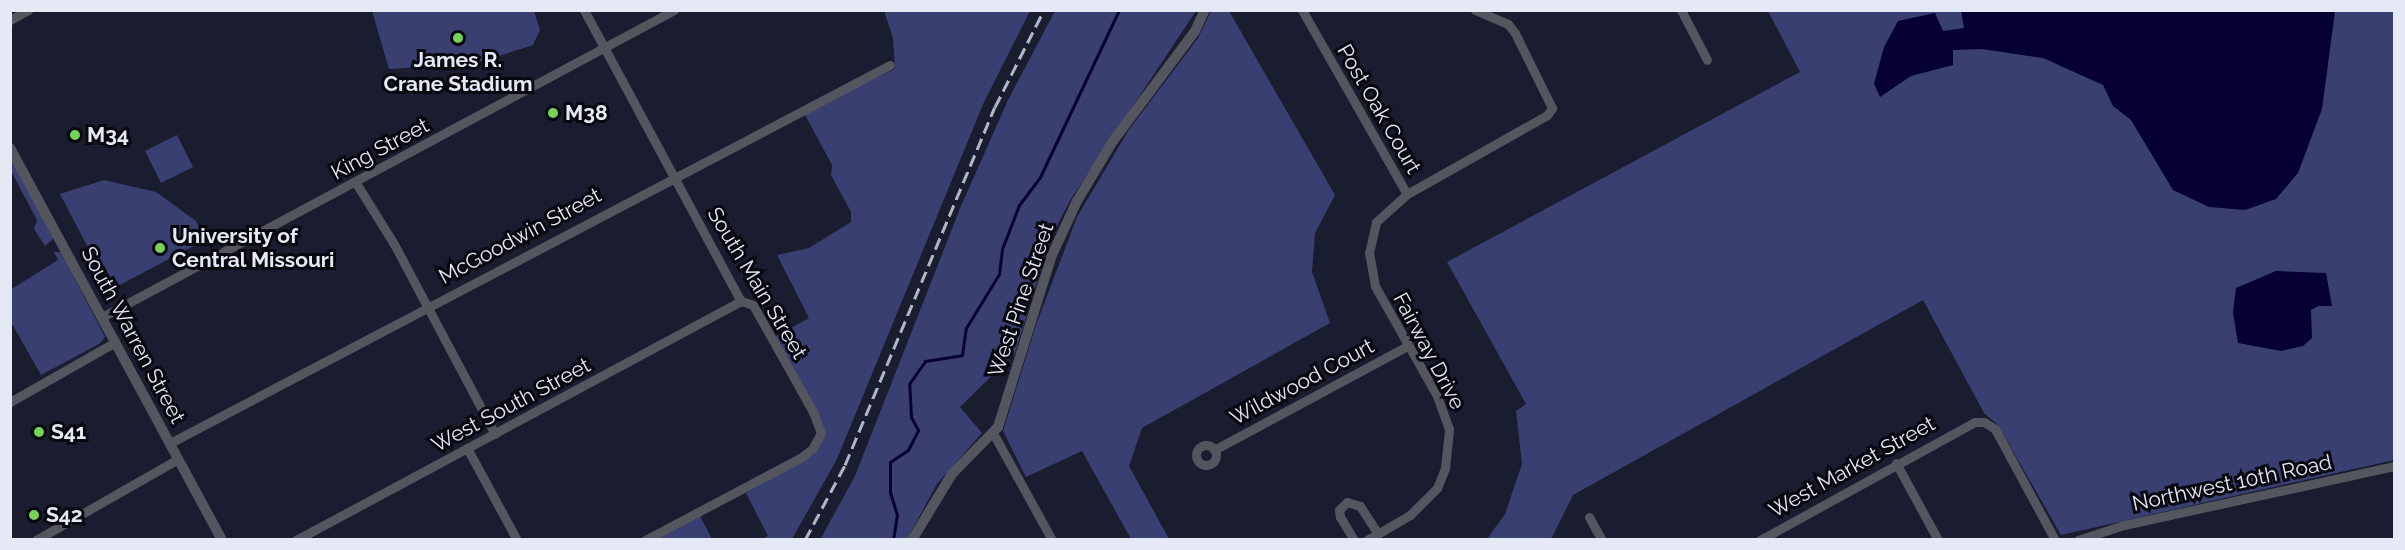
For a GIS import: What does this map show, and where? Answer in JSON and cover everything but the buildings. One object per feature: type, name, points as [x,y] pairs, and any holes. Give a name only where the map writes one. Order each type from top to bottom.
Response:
[{"type":"street","points":[[10,20],[28,10]]},
{"type":"street","name":"South Main Street","points":[[584,10],[741,301],[753,305],[813,412],[820,433],[812,449],[751,485],[645,540]]},
{"type":"street","name":"King Street","points":[[102,317],[356,183],[674,10]]},
{"type":"street","name":"West Pine Street","points":[[912,540],[952,474],[993,433],[1008,402],[1052,255],[1077,201],[1113,141],[1195,31],[1205,10]]},
{"type":"street","name":"Post Oak Court","points":[[1302,10],[1407,194]]},
{"type":"street","name":"Fairway Drive","points":[[1367,540],[1424,503],[1445,468],[1449,429],[1444,412],[1375,286],[1369,253],[1376,222],[1407,194],[1547,115],[1551,102],[1508,24],[1475,10]]},
{"type":"street","points":[[1681,10],[1707,60]]},
{"type":"street","name":"McGoodwin Street","points":[[170,442],[890,65]]},
{"type":"street","name":"South Warren Street","points":[[10,148],[222,540]]},
{"type":"street","points":[[356,183],[495,434]]},
{"type":"street","name":"West South Street","points":[[296,540],[741,301]]},
{"type":"street","points":[[10,402],[115,342]]},
{"type":"street","name":"Wildwood Court","points":[[1214,450],[1407,346]]},
{"type":"street","name":"West Market Street","points":[[1760,540],[1771,537],[1963,426],[1984,422],[1995,429],[2055,540]]},
{"type":"street","points":[[993,433],[1052,540]]},
{"type":"street","points":[[467,448],[517,540]]},
{"type":"street","points":[[36,540],[178,459]]},
{"type":"street","points":[[1896,464],[1938,540]]},
{"type":"street","name":"Northwest 10th Road","points":[[2078,540],[2124,525],[2394,466]]},
{"type":"street","points":[[1354,540],[1340,517],[1339,510],[1347,502],[1360,506],[1378,534]]},
{"type":"street","points":[[1589,517],[1602,540]]},
{"type":"shaded area","points":[[1961,10],[2335,11],[2322,109],[2298,173],[2276,199],[2245,210],[2209,207],[2173,190],[2131,120],[2113,106],[2103,85],[2043,58],[1982,49],[1953,50],[1953,65],[1911,76],[1880,97],[1874,84],[1884,47],[1898,21],[1935,13],[1943,31],[1964,28]]},
{"type":"shaded area","name":"James R. Crane Stadium","points":[[372,11],[534,11],[540,30],[533,45],[474,64],[389,69]]},
{"type":"shaded area","points":[[884,11],[1030,11],[984,102],[837,459],[792,539],[761,539],[768,536],[746,493],[814,453],[824,428],[775,337],[809,318],[777,255],[809,248],[851,222],[851,212],[831,175],[832,165],[804,113],[895,69],[893,38]]},
{"type":"shaded area","points":[[1055,11],[1196,11],[1071,199],[1051,237],[1015,353],[960,407],[982,433],[937,484],[907,539],[820,540],[855,476],[961,206],[1008,100]]},
{"type":"shaded area","points":[[1211,11],[1229,11],[1335,195],[1315,233],[1312,272],[1330,323],[1142,428],[1129,466],[1169,539],[1131,539],[1082,451],[1026,477],[1003,431],[1036,325],[1077,217],[1128,131],[1198,38]]},
{"type":"shaded area","points":[[1768,11],[2394,11],[2394,460],[2061,535],[1998,425],[1984,413],[1923,300],[1573,495],[1551,539],[1487,539],[1505,514],[1522,464],[1516,411],[1526,404],[1447,262],[1800,72]]},
{"type":"shaded area","points":[[177,135],[193,167],[161,183],[145,151]]},
{"type":"shaded area","points":[[10,158],[54,238],[45,246],[34,229],[37,220],[11,171]]},
{"type":"shaded area","points":[[104,180],[156,192],[196,221],[205,240],[118,286],[106,282],[60,194]]},
{"type":"shaded area","points":[[54,252],[61,252],[105,337],[99,344],[41,375],[11,322],[10,290],[58,260]]},
{"type":"shaded area","points":[[2276,271],[2326,273],[2332,306],[2318,306],[2311,310],[2312,338],[2303,346],[2281,351],[2238,343],[2233,313],[2236,288]]},
{"type":"shaded area","points":[[700,516],[712,539],[652,540]]},
{"type":"waterway","points":[[893,540],[897,515],[890,492],[890,462],[908,450],[918,430],[911,417],[909,384],[925,361],[962,355],[966,328],[999,274],[1002,249],[1019,205],[1040,177],[1119,10]]},
{"type":"railway","points":[[805,540],[845,465],[995,107],[1044,10]]},
{"type":"place","name":"James R. Crane Stadium","points":[[458,38]]},
{"type":"place","name":"M38","points":[[553,113]]},
{"type":"place","name":"M34","points":[[75,135]]},
{"type":"place","name":"University of Central Missouri","points":[[160,248]]},
{"type":"place","name":"S41","points":[[39,432]]},
{"type":"place","name":"S42","points":[[34,515]]}]
